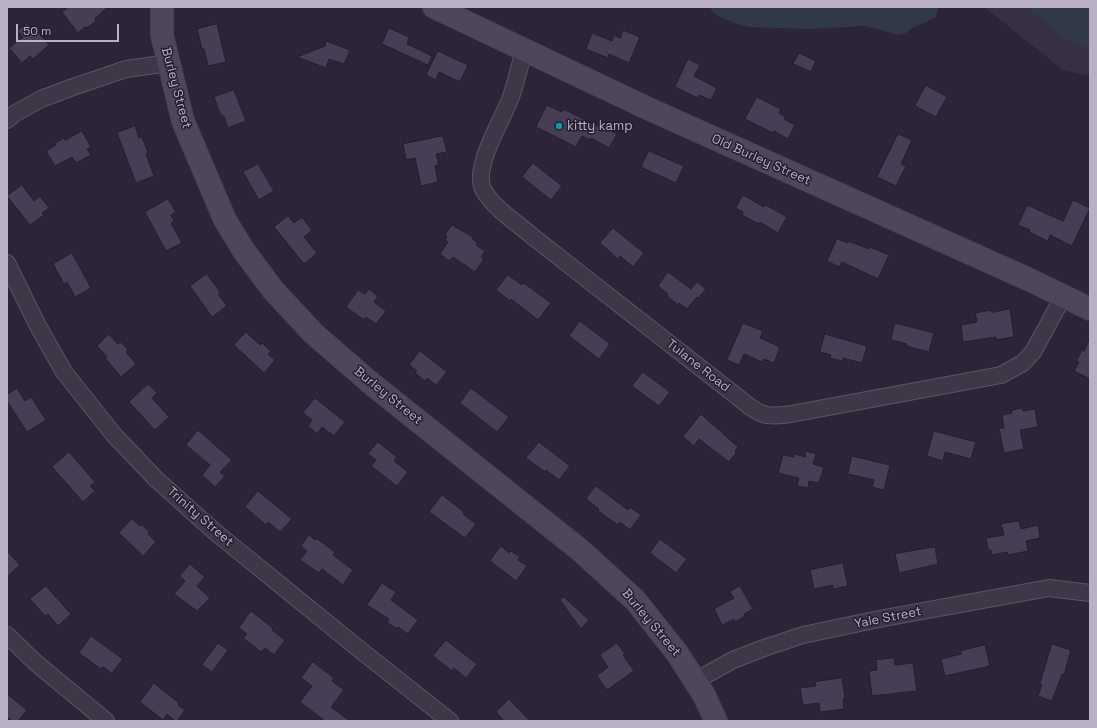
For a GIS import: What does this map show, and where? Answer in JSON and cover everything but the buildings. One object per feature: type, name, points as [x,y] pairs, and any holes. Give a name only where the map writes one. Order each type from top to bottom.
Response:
[{"type":"main road","name":"Burley Street","points":[[162,7],[162,35],[182,121],[225,220],[244,251],[273,290],[314,334],[367,380],[580,550],[635,600],[677,653],[704,695],[716,721]]},
{"type":"main road","name":"Old Burley Street","points":[[434,7],[649,109],[1030,280],[1090,309]]},
{"type":"street","name":"Tulane Road","points":[[524,50],[511,97],[484,158],[480,175],[483,190],[506,214],[532,236],[751,407],[763,414],[791,414],[1001,375],[1023,363],[1032,352],[1063,297]]},
{"type":"street","points":[[7,120],[14,114],[41,99],[73,87],[126,69],[168,63]]},
{"type":"street","name":"Trinity Street","points":[[7,263],[38,326],[64,372],[114,435],[156,479],[214,531],[341,635],[450,721]]},
{"type":"street","name":"Yale Street","points":[[695,681],[733,660],[803,635],[879,619],[1049,588],[1090,593]]},
{"type":"street","points":[[7,635],[36,663],[106,721]]},
{"type":"shaded area","points":[[710,7],[939,7],[935,18],[912,28],[906,33],[898,35],[866,26],[808,29],[750,27],[734,23],[718,16]]},
{"type":"shaded area","points":[[984,7],[1090,7],[1090,76],[1063,70]]},
{"type":"shaded area","points":[[1026,7],[1090,7],[1090,49],[1066,40]]},
{"type":"place","name":"kitty kamp","points":[[559,126]]}]
